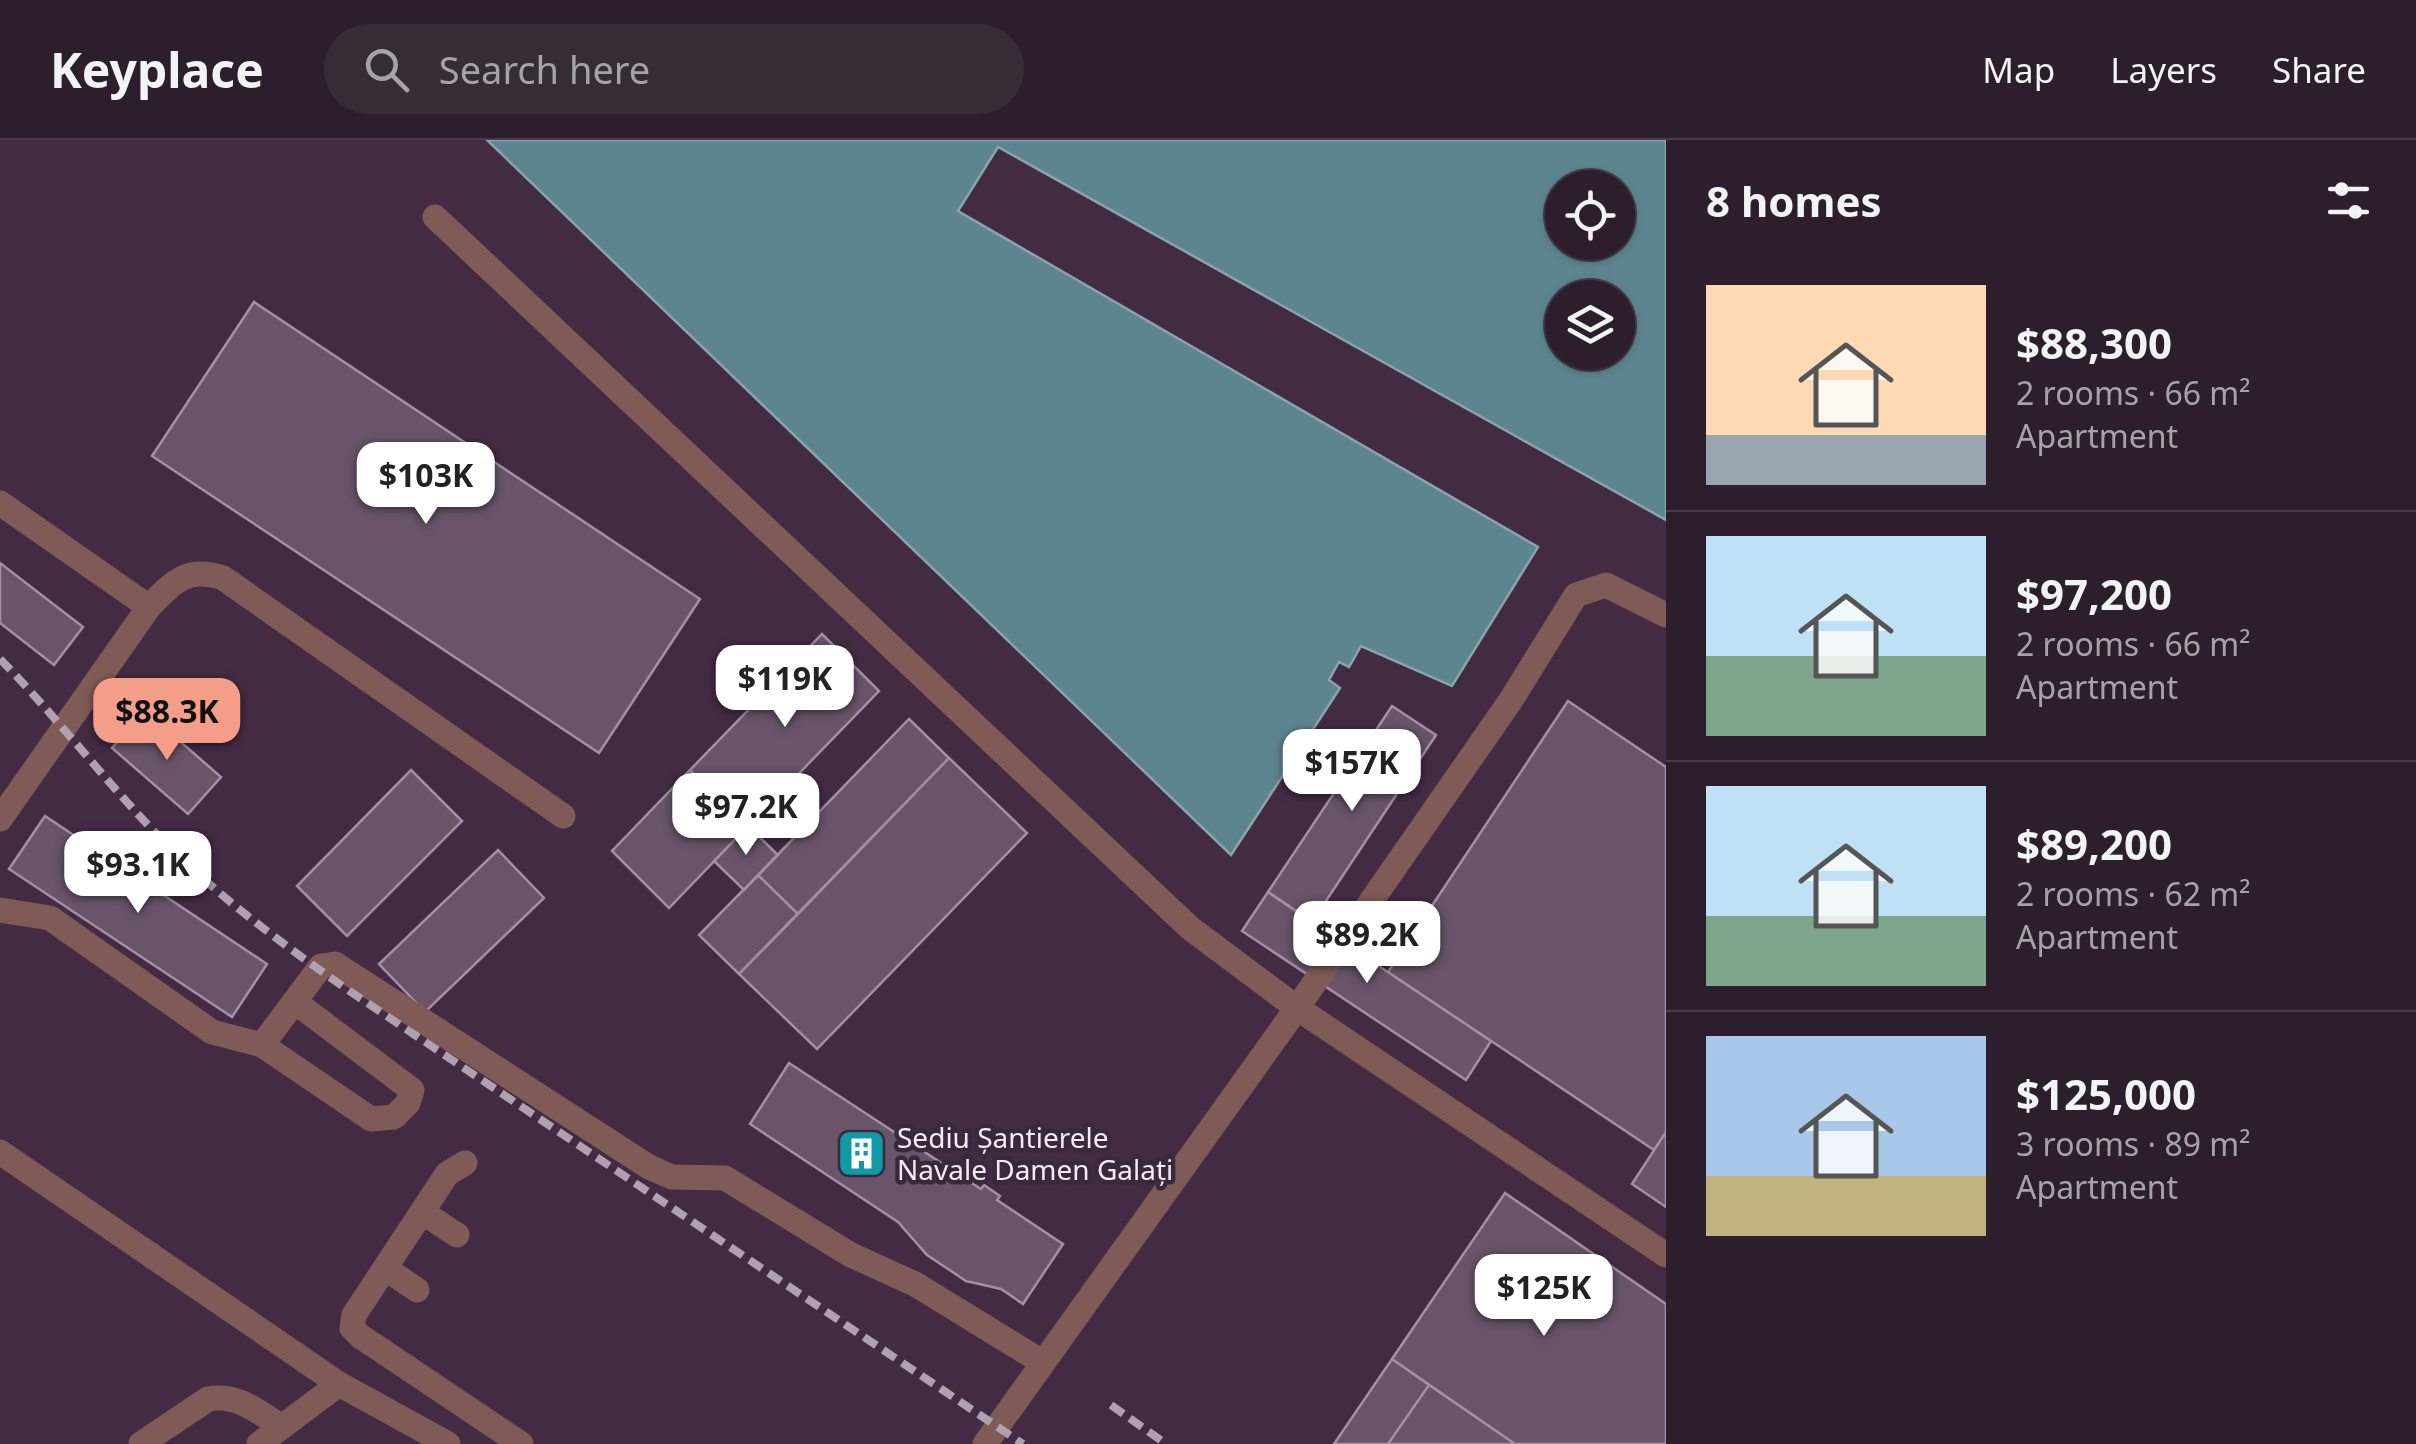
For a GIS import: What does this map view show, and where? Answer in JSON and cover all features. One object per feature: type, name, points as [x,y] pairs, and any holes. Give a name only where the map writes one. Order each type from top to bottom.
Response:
[{"type":"lane","points":[[435,216],[1190,928],[1297,1008],[1666,1255]]},
{"type":"lane","points":[[0,503],[149,607]]},
{"type":"lane","points":[[0,819],[149,607],[170,585],[205,572],[223,578],[563,816]]},
{"type":"lane","points":[[985,1444],[1297,1008],[1511,700],[1576,594],[1606,584],[1666,615]]},
{"type":"lane","points":[[0,910],[50,918],[212,1032],[262,1046],[371,1119],[394,1117],[408,1102],[412,1090],[295,1002]]},
{"type":"lane","points":[[262,1046],[321,966],[335,964],[649,1167],[672,1177],[726,1178],[851,1255],[915,1284],[1042,1362]]},
{"type":"lane","points":[[0,1152],[340,1384],[448,1444]]},
{"type":"lane","points":[[466,1163],[447,1174],[354,1315],[352,1328],[521,1444]]},
{"type":"lane","points":[[422,1212],[457,1236]]},
{"type":"lane","points":[[385,1268],[416,1290]]},
{"type":"lane","points":[[259,1444],[340,1384]]},
{"type":"lane","points":[[141,1444],[208,1399],[219,1396],[246,1404],[282,1427]]},
{"type":"shaded area","points":[[0,140],[991,140],[1666,520],[1666,1444],[0,1444]]},
{"type":"shaded area","points":[[487,140],[1666,140],[1666,520],[998,147],[958,211],[1538,547],[1452,686],[1361,646],[1349,667],[1339,662],[1329,680],[1340,688],[1231,855]]},
{"type":"building","points":[[254,302],[700,599],[599,753],[152,456]]},
{"type":"building","points":[[0,563],[83,627],[54,665],[0,623]]},
{"type":"building","points":[[822,634],[879,691],[748,826],[690,770]]},
{"type":"building","points":[[1568,701],[1666,767],[1666,1132],[1654,1150],[1388,972]]},
{"type":"building","points":[[1392,706],[1436,735],[1312,922],[1268,892]]},
{"type":"building","points":[[145,711],[221,777],[188,814],[112,748]]},
{"type":"building","points":[[909,719],[949,758],[798,914],[758,875]]},
{"type":"building","points":[[949,758],[1027,833],[817,1049],[739,974]]},
{"type":"building","points":[[411,770],[462,821],[347,936],[297,886]]},
{"type":"building","points":[[690,770],[748,826],[669,908],[612,851]]},
{"type":"building","points":[[45,816],[267,964],[232,1017],[9,869]]},
{"type":"building","points":[[748,826],[778,855],[744,890],[714,861]]},
{"type":"building","points":[[498,850],[544,898],[425,1012],[379,964]]},
{"type":"building","points":[[758,875],[798,914],[739,974],[699,935]]},
{"type":"building","points":[[1268,892],[1491,1041],[1466,1080],[1242,931]]},
{"type":"building","name":"Sediu Șantierele Navale Damen Galați","points":[[789,1063],[981,1189],[984,1185],[1000,1196],[997,1200],[1063,1244],[1023,1304],[1001,1289],[966,1281],[927,1255],[898,1222],[750,1124]]},
{"type":"building","points":[[1666,1132],[1666,1207],[1632,1184]]},
{"type":"building","points":[[1505,1193],[1666,1304],[1666,1444],[1515,1444],[1392,1359]]},
{"type":"building","points":[[1392,1359],[1429,1385],[1388,1444],[1334,1444]]},
{"type":"building","points":[[1429,1385],[1515,1444],[1388,1444]]},
{"type":"railway","points":[[0,659],[172,849],[271,934],[351,992],[1023,1444]]},
{"type":"railway","points":[[1111,1405],[1166,1444]]},
{"type":"place","name":"Sediu Șantierele Navale Damen Galați","points":[[862,1154]]}]
